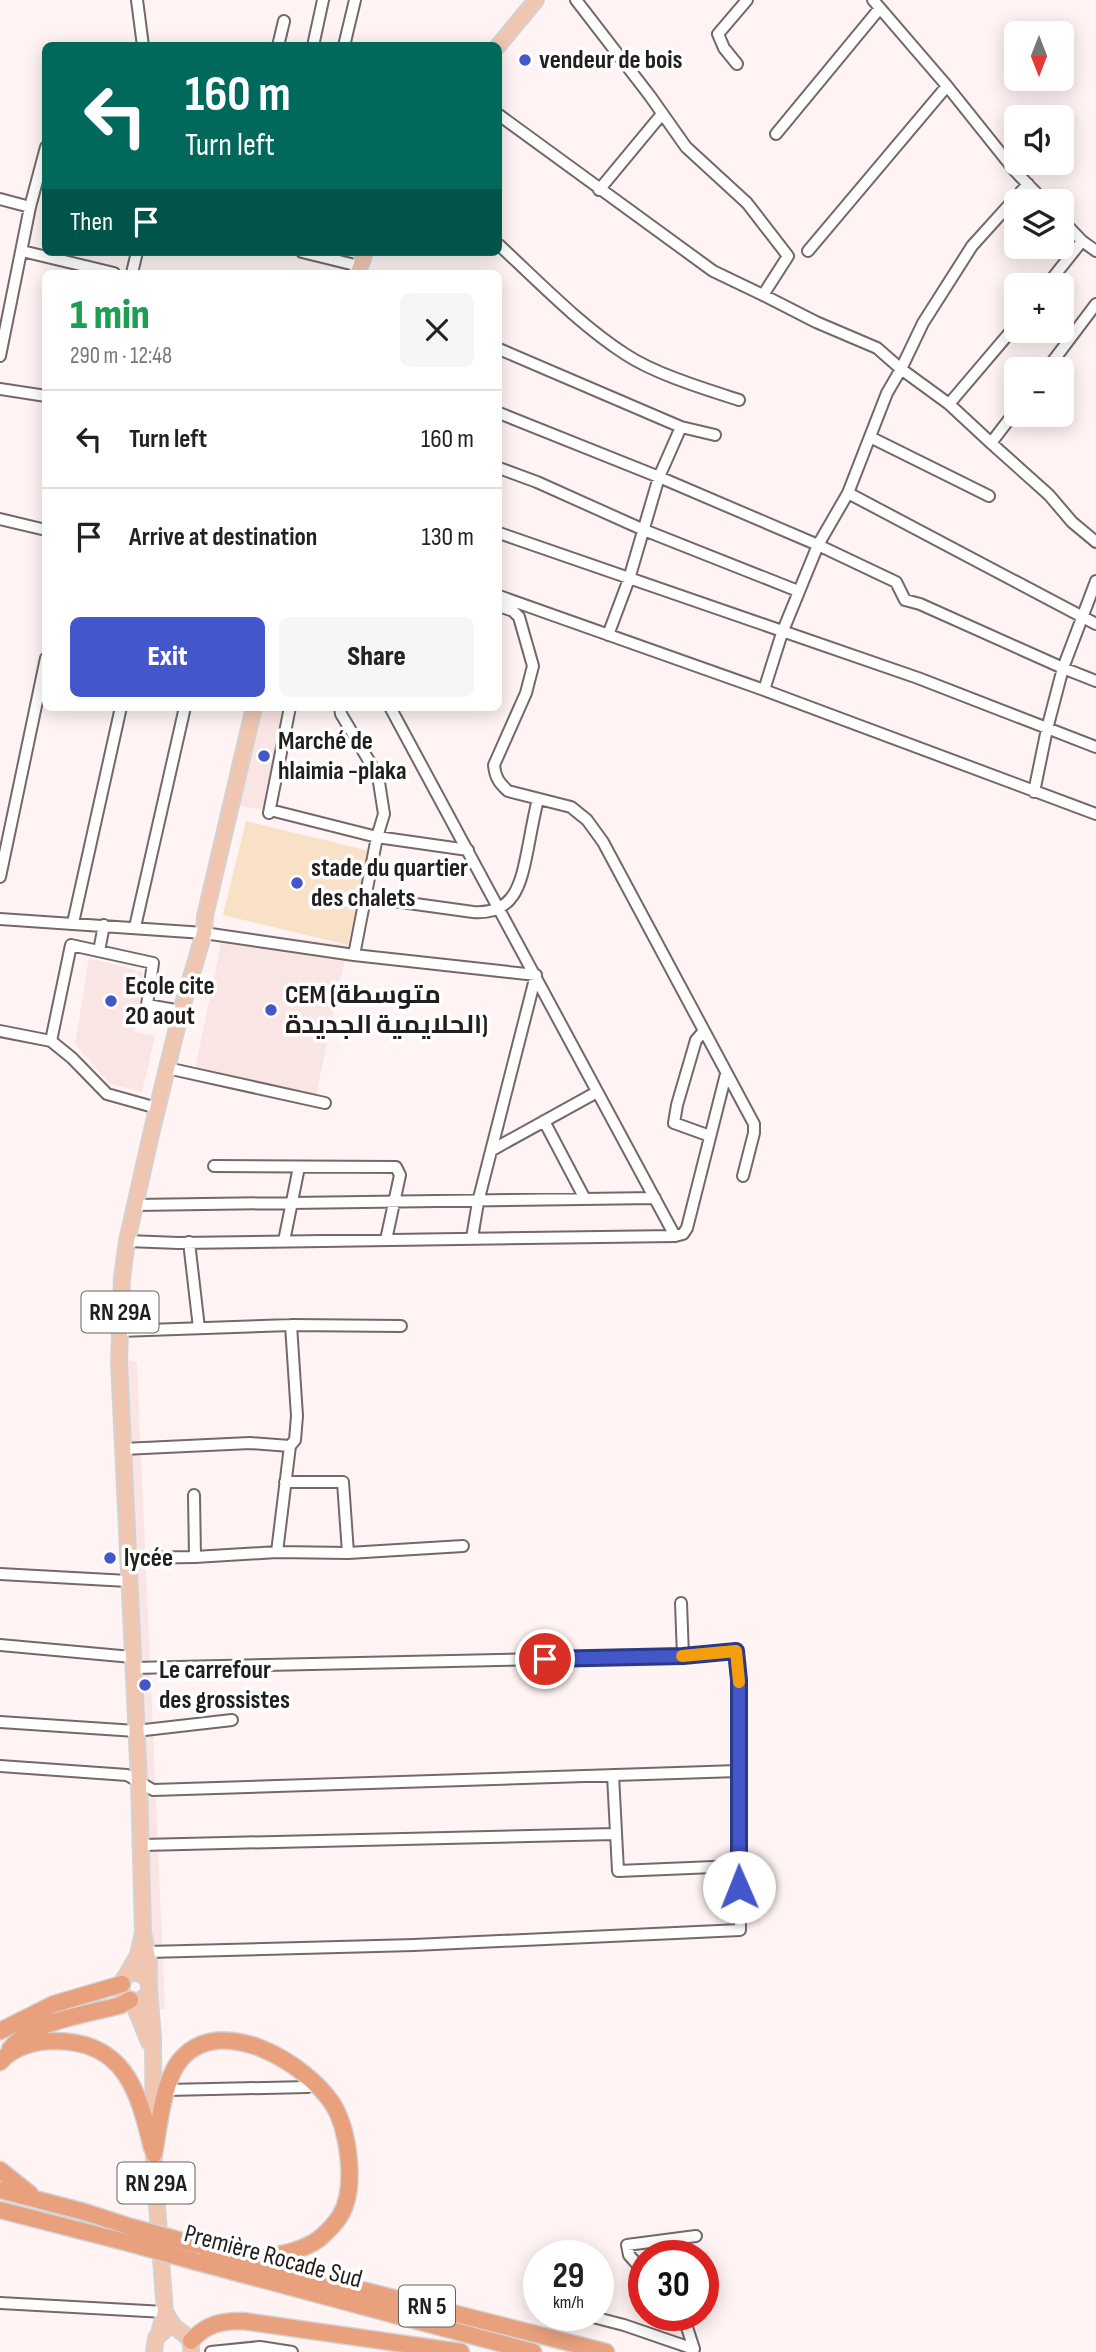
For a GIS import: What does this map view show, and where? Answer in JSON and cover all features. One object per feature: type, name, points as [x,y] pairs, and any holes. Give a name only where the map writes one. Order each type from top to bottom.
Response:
[{"type":"highway","points":[[0,2031],[54,2004],[124,1980]]},
{"type":"highway","points":[[2,2059],[27,2033],[131,2000]]},
{"type":"highway","points":[[2,2059],[22,2047],[44,2041],[68,2041],[94,2046],[113,2059],[131,2084],[143,2112],[154,2154]]},
{"type":"highway","points":[[154,2154],[167,2090],[176,2066],[188,2052],[208,2043],[235,2041],[260,2047],[289,2063],[324,2092],[338,2114],[348,2147],[350,2181],[341,2215],[320,2238],[309,2245],[248,2261]]},
{"type":"highway","points":[[0,2170],[31,2195],[85,2212]]},
{"type":"highway","name":"Première Rocade Sud","points":[[0,2190],[85,2212],[130,2235],[198,2262],[533,2352]]},
{"type":"highway","name":"Première Rocade Sud","points":[[0,2210],[198,2245],[248,2261],[606,2352]]},
{"type":"highway","points":[[191,2345],[198,2333],[214,2323],[243,2321],[461,2352]]},
{"type":"main road","points":[[501,42],[536,0]]},
{"type":"main road","name":"RN 29A","points":[[143,1933],[142,1845],[128,1581],[119,1331],[127,1241],[181,1011],[204,933],[205,916],[253,711]]},
{"type":"main road","points":[[143,1933],[147,1952],[153,2054]]},
{"type":"main road","points":[[143,1933],[138,1955],[124,1980],[123,1993],[131,2000],[153,2054]]},
{"type":"main road","points":[[124,1980],[140,1974],[149,1987]]},
{"type":"main road","points":[[131,2000],[144,1997],[149,1987]]},
{"type":"main road","name":"RN 29A","points":[[153,2054],[154,2154],[165,2312],[159,2333]]},
{"type":"main road","points":[[165,2312],[177,2328],[183,2331],[191,2345]]},
{"type":"main road","points":[[154,2352],[153,2343],[159,2333],[177,2328]]},
{"type":"street","points":[[137,0],[142,42]]},
{"type":"street","points":[[314,42],[323,0]]},
{"type":"street","points":[[345,42],[355,0]]},
{"type":"street","points":[[576,0],[686,147],[747,203],[788,256],[763,295]]},
{"type":"street","points":[[737,64],[724,48],[718,34],[747,0]]},
{"type":"street","points":[[776,134],[876,4],[1033,189]]},
{"type":"street","points":[[279,42],[284,21]]},
{"type":"street","points":[[808,251],[947,86]]},
{"type":"street","points":[[599,190],[662,114]]},
{"type":"street","points":[[502,117],[713,271],[877,348],[949,404],[1096,542]]},
{"type":"street","points":[[764,690],[798,591],[818,545],[848,493],[887,393],[923,323],[972,246],[1028,184]]},
{"type":"street","points":[[0,356],[30,207],[40,192]]},
{"type":"street","points":[[0,199],[30,207]]},
{"type":"street","points":[[1074,233],[1096,251]]},
{"type":"street","points":[[1057,273],[1082,241]]},
{"type":"street","points":[[502,248],[598,334],[626,355],[688,383],[740,400]]},
{"type":"street","points":[[22,251],[42,256]]},
{"type":"street","points":[[43,256],[101,270]]},
{"type":"street","points":[[315,256],[359,270]]},
{"type":"street","points":[[1056,357],[1096,304]]},
{"type":"street","points":[[949,404],[1004,339]]},
{"type":"street","points":[[502,350],[681,427],[715,435]]},
{"type":"street","points":[[0,388],[42,396]]},
{"type":"street","points":[[502,415],[659,477],[818,545],[896,582],[905,600],[920,604],[1096,681]]},
{"type":"street","points":[[991,443],[1004,426]]},
{"type":"street","points":[[608,635],[629,579],[659,477],[681,427]]},
{"type":"street","points":[[870,437],[989,496]]},
{"type":"street","points":[[502,469],[644,530],[798,591]]},
{"type":"street","points":[[848,493],[1096,624]]},
{"type":"street","points":[[0,519],[42,529]]},
{"type":"street","points":[[502,534],[918,678],[1096,747]]},
{"type":"street","points":[[1034,792],[1063,668],[1096,581]]},
{"type":"street","points":[[502,597],[764,690],[1096,814]]},
{"type":"street","points":[[502,607],[513,611],[519,617],[533,666],[526,693],[494,765],[495,774],[499,783],[508,791],[571,807],[587,820],[603,842],[754,1124],[743,1176]]},
{"type":"street","points":[[0,877],[42,677]]},
{"type":"street","points":[[73,923],[120,711]]},
{"type":"street","points":[[135,927],[184,711]]},
{"type":"street","points":[[289,711],[269,811],[377,837],[468,850]]},
{"type":"street","points":[[341,711],[377,776],[384,814],[354,955]]},
{"type":"street","points":[[392,711],[675,1236]]},
{"type":"street","points":[[365,897],[485,913],[500,908],[515,894],[522,879],[538,799]]},
{"type":"street","points":[[0,919],[204,933],[354,955],[536,975]]},
{"type":"street","points":[[99,951],[104,925]]},
{"type":"street","points":[[51,1041],[71,945],[153,963],[147,1005],[181,1011]]},
{"type":"street","points":[[471,1238],[536,975]]},
{"type":"street","points":[[0,1031],[51,1041],[107,1094],[157,1108]]},
{"type":"street","points":[[704,1031],[696,1040],[674,1123],[710,1136]]},
{"type":"street","points":[[167,1068],[325,1103]]},
{"type":"street","points":[[127,1241],[386,1240],[683,1234],[687,1228],[726,1074]]},
{"type":"street","points":[[492,1150],[597,1092]]},
{"type":"street","points":[[544,1121],[585,1199]]},
{"type":"street","points":[[214,1166],[396,1167],[400,1175],[386,1240]]},
{"type":"street","points":[[284,1241],[299,1167]]},
{"type":"street","points":[[135,1205],[655,1198]]},
{"type":"street","points":[[189,1242],[199,1328]]},
{"type":"street","points":[[119,1331],[290,1325],[401,1326]]},
{"type":"street","points":[[278,1552],[290,1446],[295,1440],[297,1416],[290,1325]]},
{"type":"street","points":[[123,1449],[250,1443],[290,1446]]},
{"type":"street","points":[[285,1482],[343,1482],[348,1553]]},
{"type":"street","points":[[194,1495],[195,1557]]},
{"type":"street","points":[[127,1558],[278,1552],[348,1553],[463,1546]]},
{"type":"street","points":[[0,1574],[128,1581]]},
{"type":"street","points":[[681,1603],[683,1656]]},
{"type":"street","points":[[0,1645],[132,1662],[683,1656],[736,1651],[739,1680],[740,1930],[414,1945],[147,1952]]},
{"type":"street","points":[[0,1722],[136,1731],[232,1720]]},
{"type":"street","points":[[0,1766],[127,1775],[153,1790],[738,1770]]},
{"type":"street","points":[[613,1775],[618,1871],[738,1866]]},
{"type":"street","points":[[142,1845],[615,1834]]},
{"type":"street","points":[[167,2090],[308,2087]]},
{"type":"street","points":[[665,2240],[696,2236]]},
{"type":"street","points":[[0,2303],[165,2312]]},
{"type":"street","points":[[614,2322],[697,2351]]},
{"type":"street","points":[[689,2331],[697,2351]]},
{"type":"street","points":[[191,2345],[215,2351],[260,2347],[292,2352]]},
{"type":"shaded area","name":"Marché de hlaimia -plaka","points":[[259,711],[289,711],[270,810],[237,806]]},
{"type":"shaded area","name":"stade du quartier des chalets","points":[[246,821],[370,851],[348,945],[223,915]]},
{"type":"shaded area","name":"CEM (متوسطة الحلايمية الجديدة)","points":[[224,929],[348,945],[316,1095],[194,1074]]},
{"type":"shaded area","name":"Ecole cite 20 aout","points":[[89,958],[143,972],[135,1032],[155,1036],[142,1092],[110,1084],[75,1044]]},
{"type":"shaded area","name":"Le carrefour des grossistes","points":[[124,1358],[137,1362],[165,2009],[155,2009]]},
{"type":"slow traffic","points":[[682,1656],[736,1651],[739,1682]]},
{"type":"place","name":"vendeur de bois","points":[[525,60]]},
{"type":"place","name":"Marché de hlaimia -plaka","points":[[264,756]]},
{"type":"place","name":"stade du quartier des chalets","points":[[297,883]]},
{"type":"place","name":"Ecole cite 20 aout","points":[[111,1001]]},
{"type":"place","name":"CEM (متوسطة الحلايمية الجديدة)","points":[[271,1010]]},
{"type":"place","name":"lycée","points":[[110,1558]]},
{"type":"place","name":"Le carrefour des grossistes","points":[[145,1685]]},
{"type":"route","points":[[545,1659],[683,1656],[736,1651],[739,1680],[739,1887]]}]
